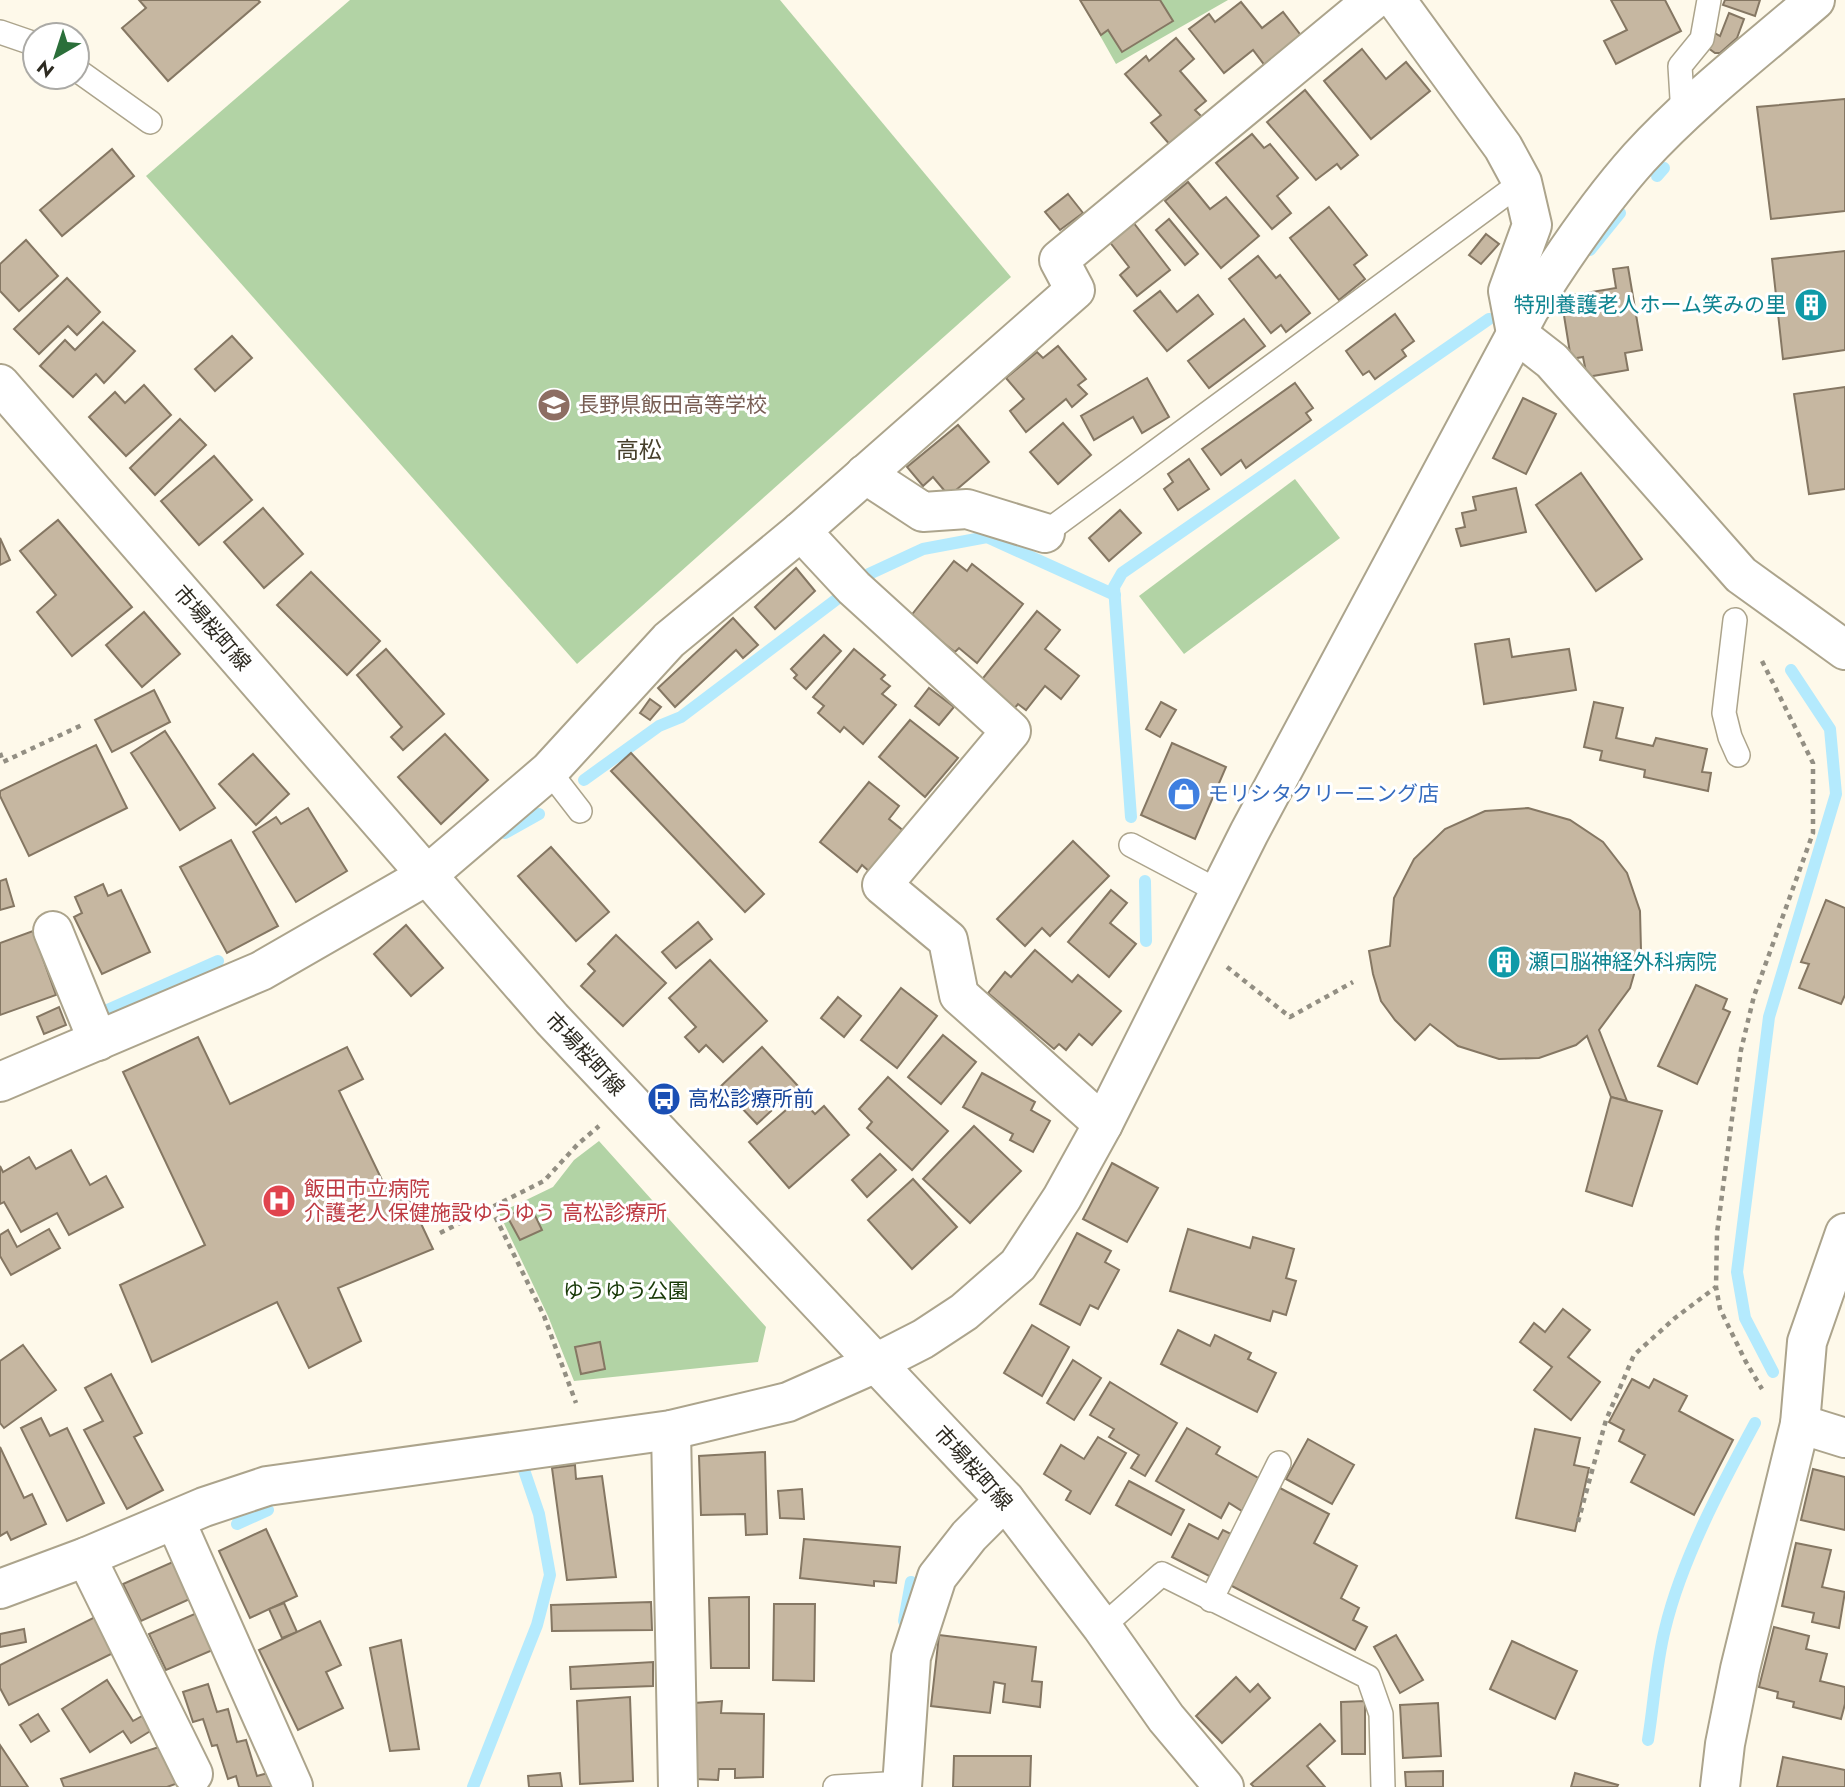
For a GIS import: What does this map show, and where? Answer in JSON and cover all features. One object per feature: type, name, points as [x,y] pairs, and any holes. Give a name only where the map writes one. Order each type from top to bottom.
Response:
[{"type":"street","points":[[0,1082],[261,971],[426,876],[549,771],[669,640],[801,531],[1075,290],[1059,260],[1373,0]]},
{"type":"street","points":[[1396,0],[1503,147],[1522,182],[1532,225],[1508,292],[1516,333],[1552,361],[1741,575],[1845,650]]},
{"type":"street","points":[[0,1589],[86,1557],[204,1507],[267,1486],[671,1430],[788,1402],[923,1339],[964,1312],[1018,1265],[1062,1198],[1103,1124],[1220,892],[1516,333],[1567,250],[1639,158],[1809,2]]},
{"type":"street","name":"市場桜町線","points":[[0,384],[552,1019],[1005,1500],[1102,1627],[1166,1718],[1224,1787]]},
{"type":"street","points":[[865,474],[923,512],[967,509],[1045,533]]},
{"type":"street","points":[[801,531],[854,588],[1011,731],[882,886],[948,940],[959,995],[1103,1124]]},
{"type":"street","points":[[54,931],[98,1041]]},
{"type":"street","points":[[1720,1787],[1725,1744],[1740,1669],[1800,1424],[1807,1342],[1845,1233]]},
{"type":"street","points":[[1800,1424],[1845,1438]]},
{"type":"street","points":[[671,1430],[678,1787]]},
{"type":"street","points":[[902,1785],[911,1657],[937,1577],[969,1536],[1005,1500]]},
{"type":"street","points":[[174,1520],[293,1786]]},
{"type":"street","points":[[86,1557],[193,1774]]},
{"type":"lane","points":[[1683,115],[1680,66],[1702,39],[1709,0]]},
{"type":"lane","points":[[0,32],[21,39]]},
{"type":"lane","points":[[91,81],[150,122]]},
{"type":"lane","points":[[1045,533],[1522,182]]},
{"type":"lane","points":[[1735,620],[1724,713],[1738,755]]},
{"type":"lane","points":[[549,771],[580,811]]},
{"type":"lane","points":[[1131,845],[1220,892]]},
{"type":"lane","points":[[1211,1600],[1279,1463]]},
{"type":"lane","points":[[1102,1627],[1162,1574],[1368,1677],[1381,1714],[1383,1787]]},
{"type":"lane","points":[[835,1787],[902,1785]]},
{"type":"path","points":[[0,753],[3,762],[82,725]]},
{"type":"path","points":[[1221,962],[1290,1017],[1353,982]]},
{"type":"path","points":[[1754,996],[1741,1050],[1732,1113],[1717,1233],[1716,1287],[1720,1309],[1746,1362],[1777,1414],[1800,1424]]},
{"type":"path","points":[[440,1234],[544,1181],[578,1144],[603,1123]]},
{"type":"path","points":[[491,1208],[544,1316],[577,1405]]},
{"type":"path","points":[[1578,1522],[1606,1420],[1634,1355],[1675,1318],[1716,1287]]},
{"type":"green space","name":"長野県飯田高等学校","points":[[350,0],[780,0],[1011,277],[577,664],[146,176]]},
{"type":"green space","points":[[1080,0],[1228,0],[1116,64]]},
{"type":"green space","points":[[1295,479],[1340,538],[1184,654],[1139,596]]},
{"type":"green space","name":"ゆうゆう公園","points":[[599,1141],[766,1327],[758,1362],[574,1381],[548,1316],[499,1213],[553,1187],[574,1160]]},
{"type":"building","points":[[139,0],[260,2],[168,81],[122,28],[146,8]]},
{"type":"building","points":[[1080,0],[1160,0],[1173,21],[1122,52],[1108,30],[1101,35]]},
{"type":"building","points":[[1611,0],[1665,0],[1681,31],[1616,64],[1604,41],[1627,30]]},
{"type":"building","points":[[1725,0],[1760,0],[1755,16],[1723,5]]},
{"type":"building","points":[[1241,2],[1262,28],[1283,12],[1306,42],[1269,71],[1253,50],[1224,73],[1189,29],[1209,14],[1215,22]]},
{"type":"building","points":[[1729,13],[1744,19],[1737,38],[1720,53],[1715,53],[1704,45],[1713,32],[1720,36]]},
{"type":"building","points":[[1176,38],[1194,59],[1180,71],[1206,101],[1195,110],[1203,118],[1171,146],[1151,123],[1161,115],[1125,74],[1146,56],[1149,61]]},
{"type":"building","points":[[1362,49],[1386,79],[1406,62],[1430,91],[1371,139],[1324,81]]},
{"type":"building","points":[[1305,90],[1358,155],[1341,169],[1337,164],[1316,180],[1267,122]]},
{"type":"building","points":[[1845,99],[1845,211],[1771,219],[1757,107]]},
{"type":"building","points":[[1252,134],[1264,148],[1270,144],[1298,178],[1277,196],[1291,213],[1272,229],[1216,163]]},
{"type":"building","points":[[112,149],[134,176],[62,236],[40,210]]},
{"type":"building","points":[[1188,182],[1210,209],[1226,197],[1259,236],[1221,268],[1165,201]]},
{"type":"building","points":[[1068,194],[1083,213],[1060,230],[1045,212]]},
{"type":"building","points":[[1329,207],[1367,255],[1354,265],[1365,279],[1339,300],[1290,238]]},
{"type":"building","points":[[1169,219],[1198,254],[1185,265],[1156,230]]},
{"type":"building","points":[[1133,222],[1170,270],[1137,296],[1120,275],[1129,267],[1109,241]]},
{"type":"building","points":[[1486,234],[1499,244],[1481,264],[1469,255]]},
{"type":"building","points":[[26,240],[58,276],[19,311],[0,291],[0,264]]},
{"type":"building","name":"特別養護老人ホーム笑みの里","points":[[1845,251],[1845,350],[1783,359],[1772,259]]},
{"type":"building","points":[[1258,256],[1276,278],[1280,275],[1310,313],[1286,332],[1281,325],[1271,333],[1229,279]]},
{"type":"building","points":[[1628,267],[1642,350],[1625,353],[1628,370],[1587,377],[1583,357],[1571,359],[1561,297],[1616,288],[1613,269]]},
{"type":"building","points":[[67,278],[100,312],[77,335],[68,326],[39,354],[14,329]]},
{"type":"building","points":[[1160,291],[1177,312],[1198,295],[1213,314],[1167,351],[1134,311]]},
{"type":"building","points":[[1395,314],[1414,341],[1402,350],[1406,356],[1375,379],[1369,371],[1363,375],[1346,351]]},
{"type":"building","points":[[1244,319],[1265,346],[1209,388],[1188,361]]},
{"type":"building","points":[[103,322],[135,351],[104,383],[96,374],[73,397],[40,366],[65,340],[75,350]]},
{"type":"building","points":[[232,336],[252,358],[215,391],[195,369]]},
{"type":"building","points":[[1058,346],[1086,379],[1078,385],[1087,394],[1072,407],[1066,399],[1026,432],[1010,411],[1024,399],[1006,378],[1037,352],[1043,358]]},
{"type":"building","points":[[1147,378],[1169,417],[1142,433],[1133,417],[1094,440],[1081,416]]},
{"type":"building","points":[[1295,383],[1313,408],[1306,413],[1311,420],[1246,468],[1241,460],[1221,475],[1202,449]]},
{"type":"building","points":[[144,385],[171,415],[126,456],[89,417],[115,392],[125,403]]},
{"type":"building","points":[[1845,387],[1845,489],[1809,494],[1794,394]]},
{"type":"building","points":[[1523,398],[1556,414],[1526,474],[1493,458]]},
{"type":"building","points":[[180,419],[206,445],[155,495],[130,468]]},
{"type":"building","points":[[1063,423],[1091,455],[1058,484],[1030,452]]},
{"type":"building","points":[[958,425],[989,462],[949,496],[933,477],[923,486],[907,467]]},
{"type":"building","points":[[214,456],[252,500],[199,545],[161,501]]},
{"type":"building","points":[[1189,459],[1209,489],[1178,510],[1164,489],[1173,482],[1168,474]]},
{"type":"building","points":[[1581,473],[1642,559],[1596,591],[1536,505]]},
{"type":"building","points":[[1516,488],[1526,532],[1461,546],[1456,529],[1465,527],[1462,513],[1476,510],[1473,497]]},
{"type":"building","points":[[263,508],[303,554],[264,588],[224,542]]},
{"type":"building","points":[[1120,510],[1141,533],[1109,561],[1089,538]]},
{"type":"building","points":[[58,520],[132,607],[72,656],[37,612],[56,595],[20,551]]},
{"type":"building","points":[[0,538],[10,560],[0,565]]},
{"type":"building","points":[[954,561],[967,571],[972,564],[1023,604],[977,663],[959,648],[955,652],[910,617]]},
{"type":"building","points":[[796,568],[815,591],[775,629],[755,607]]},
{"type":"building","points":[[311,572],[380,641],[347,675],[277,605]]},
{"type":"building","points":[[1037,611],[1060,630],[1045,649],[1079,676],[1061,699],[1045,686],[1026,710],[1018,704],[1013,710],[979,683]]},
{"type":"building","points":[[144,612],[180,654],[142,687],[106,645]]},
{"type":"building","points":[[733,618],[758,645],[743,658],[736,650],[675,707],[658,688]]},
{"type":"building","points":[[824,635],[841,651],[806,689],[794,678],[797,675],[791,669]]},
{"type":"building","points":[[1509,639],[1512,657],[1569,649],[1576,690],[1484,704],[1475,644]]},
{"type":"building","points":[[386,649],[444,714],[403,750],[391,737],[402,727],[357,675]]},
{"type":"building","points":[[854,649],[885,675],[881,679],[890,686],[882,694],[896,705],[863,744],[844,727],[840,732],[818,713],[824,706],[813,697]]},
{"type":"building","points":[[929,688],[954,707],[939,725],[915,706]]},
{"type":"building","points":[[154,690],[170,722],[112,752],[95,720]]},
{"type":"building","points":[[650,699],[661,707],[650,720],[640,713]]},
{"type":"building","points":[[1161,702],[1176,710],[1160,737],[1146,729]]},
{"type":"building","points":[[1594,702],[1623,708],[1616,738],[1653,746],[1656,738],[1707,749],[1702,772],[1711,773],[1708,791],[1644,777],[1645,770],[1600,760],[1602,751],[1584,747]]},
{"type":"building","points":[[910,720],[958,758],[925,797],[879,757]]},
{"type":"building","points":[[165,731],[215,808],[180,830],[131,753]]},
{"type":"building","points":[[445,734],[488,780],[441,824],[398,777]]},
{"type":"building","points":[[1172,743],[1226,767],[1195,839],[1141,815]]},
{"type":"building","points":[[96,745],[127,808],[29,856],[0,791]]},
{"type":"building","points":[[631,753],[764,894],[745,912],[611,771]]},
{"type":"building","points":[[253,754],[289,794],[256,825],[219,784]]},
{"type":"building","points":[[869,782],[899,806],[889,819],[905,832],[871,873],[862,865],[857,872],[820,842]]},
{"type":"building","points":[[308,808],[347,871],[296,902],[253,832],[276,817],[281,824]]},
{"type":"building","name":"瀬口脳神経外科病院","points":[[1528,808],[1570,820],[1603,842],[1627,873],[1640,911],[1641,950],[1630,988],[1599,1030],[1627,1101],[1611,1097],[1587,1036],[1576,1045],[1539,1058],[1499,1059],[1458,1046],[1430,1024],[1415,1040],[1381,1001],[1369,951],[1390,946],[1394,898],[1414,859],[1445,829],[1485,811]]},
{"type":"building","points":[[231,840],[278,926],[227,953],[180,867]]},
{"type":"building","points":[[1073,841],[1109,876],[1050,936],[1042,928],[1025,946],[997,919]]},
{"type":"building","points":[[551,847],[609,912],[576,941],[518,876]]},
{"type":"building","points":[[6,879],[14,906],[0,910],[0,881]]},
{"type":"building","points":[[103,884],[108,896],[121,890],[150,952],[102,974],[74,917],[82,913],[75,897]]},
{"type":"building","points":[[1111,890],[1127,903],[1110,923],[1136,944],[1109,977],[1068,942]]},
{"type":"building","points":[[1826,900],[1845,908],[1845,995],[1841,1004],[1799,988],[1809,964],[1801,962]]},
{"type":"building","points":[[698,922],[712,939],[676,968],[662,952]]},
{"type":"building","points":[[406,925],[443,968],[411,996],[374,954]]},
{"type":"building","points":[[33,931],[56,995],[0,1015],[0,943]]},
{"type":"building","points":[[616,935],[666,983],[623,1026],[581,986],[595,971],[588,964]]},
{"type":"building","points":[[1035,950],[1072,982],[1078,975],[1121,1011],[1092,1045],[1079,1034],[1066,1050],[1059,1044],[1054,1049],[988,993],[1005,972],[1011,977]]},
{"type":"building","points":[[710,960],[767,1021],[723,1062],[706,1045],[699,1052],[685,1037],[696,1027],[669,998]]},
{"type":"building","points":[[1696,985],[1727,999],[1723,1009],[1730,1012],[1697,1084],[1658,1066]]},
{"type":"building","points":[[901,988],[937,1016],[897,1068],[861,1040]]},
{"type":"building","points":[[838,997],[861,1016],[844,1037],[821,1018]]},
{"type":"building","points":[[59,1007],[66,1025],[44,1034],[37,1017]]},
{"type":"building","points":[[943,1035],[976,1062],[941,1104],[908,1077]]},
{"type":"building","points":[[198,1037],[230,1104],[347,1047],[363,1079],[339,1091],[394,1205],[408,1196],[433,1249],[338,1288],[361,1341],[309,1368],[277,1302],[152,1362],[120,1285],[205,1245],[123,1072]]},
{"type":"building","points":[[762,1047],[798,1086],[757,1124],[721,1086]]},
{"type":"building","points":[[982,1073],[1035,1102],[1031,1110],[1050,1121],[1033,1152],[1010,1140],[1013,1134],[963,1107]]},
{"type":"building","points":[[888,1077],[948,1131],[912,1170],[867,1128],[872,1122],[859,1109]]},
{"type":"building","points":[[1611,1097],[1662,1111],[1632,1206],[1586,1191]]},
{"type":"building","points":[[800,1098],[815,1114],[824,1106],[849,1135],[789,1188],[749,1142]]},
{"type":"building","points":[[974,1126],[1021,1171],[970,1223],[923,1179]]},
{"type":"building","points":[[71,1150],[90,1185],[106,1176],[123,1207],[69,1235],[57,1213],[21,1232],[4,1202],[0,1204],[0,1166],[3,1172],[29,1157],[36,1169]]},
{"type":"building","points":[[880,1154],[896,1170],[867,1197],[852,1180]]},
{"type":"building","points":[[1112,1163],[1158,1188],[1127,1242],[1083,1219]]},
{"type":"building","points":[[913,1179],[957,1227],[912,1269],[868,1220]]},
{"type":"building","points":[[530,1205],[542,1230],[520,1240],[507,1216]]},
{"type":"building","points":[[49,1229],[60,1248],[11,1275],[0,1256],[0,1235],[8,1230],[17,1247]]},
{"type":"building","points":[[1188,1229],[1250,1248],[1253,1237],[1294,1249],[1286,1278],[1296,1281],[1286,1315],[1273,1311],[1270,1321],[1170,1291]]},
{"type":"building","points":[[1077,1233],[1111,1251],[1105,1262],[1119,1270],[1098,1309],[1090,1305],[1080,1325],[1040,1304]]},
{"type":"building","points":[[1563,1309],[1590,1330],[1568,1357],[1600,1382],[1571,1420],[1534,1390],[1552,1367],[1520,1342],[1534,1323],[1545,1332]]},
{"type":"building","points":[[1032,1325],[1069,1347],[1042,1396],[1004,1373]]},
{"type":"building","points":[[1178,1330],[1210,1346],[1215,1335],[1251,1353],[1248,1359],[1276,1373],[1257,1412],[1161,1364]]},
{"type":"building","points":[[600,1342],[605,1369],[581,1374],[575,1347]]},
{"type":"building","points":[[23,1345],[56,1390],[4,1428],[0,1423],[0,1361]]},
{"type":"building","points":[[1073,1360],[1101,1378],[1074,1420],[1047,1403]]},
{"type":"building","points":[[111,1374],[142,1433],[134,1437],[163,1490],[127,1509],[84,1430],[103,1421],[85,1388]]},
{"type":"building","points":[[1632,1379],[1649,1388],[1654,1379],[1687,1396],[1679,1411],[1733,1440],[1694,1515],[1631,1482],[1645,1455],[1619,1441],[1624,1430],[1609,1422]]},
{"type":"building","points":[[1110,1382],[1177,1423],[1145,1476],[1131,1468],[1139,1455],[1109,1437],[1114,1429],[1090,1415]]},
{"type":"building","points":[[41,1418],[50,1436],[67,1428],[104,1503],[67,1521],[21,1428]]},
{"type":"building","points":[[1187,1428],[1220,1447],[1216,1454],[1260,1479],[1242,1511],[1229,1503],[1221,1518],[1156,1481]]},
{"type":"building","points":[[1535,1429],[1580,1438],[1574,1465],[1589,1468],[1575,1531],[1516,1518]]},
{"type":"building","points":[[1098,1437],[1126,1453],[1090,1514],[1066,1500],[1071,1491],[1044,1474],[1061,1445],[1084,1459]]},
{"type":"building","points":[[1308,1439],[1354,1465],[1332,1504],[1286,1479]]},
{"type":"building","points":[[0,1447],[24,1498],[32,1494],[46,1524],[11,1540],[7,1532],[0,1536]]},
{"type":"building","points":[[765,1452],[767,1534],[746,1535],[745,1514],[701,1515],[699,1456]]},
{"type":"building","points":[[575,1465],[576,1479],[602,1476],[616,1577],[567,1580],[552,1468]]},
{"type":"building","points":[[1813,1469],[1845,1477],[1845,1530],[1801,1520]]},
{"type":"building","points":[[1129,1481],[1184,1510],[1171,1535],[1116,1505]]},
{"type":"building","points":[[1278,1487],[1329,1514],[1314,1543],[1357,1566],[1341,1598],[1359,1608],[1353,1620],[1367,1627],[1355,1650],[1228,1584]]},
{"type":"building","points":[[802,1489],[804,1519],[780,1518],[778,1491]]},
{"type":"building","points":[[1189,1524],[1218,1539],[1223,1530],[1235,1536],[1213,1578],[1172,1557]]},
{"type":"building","points":[[266,1529],[297,1596],[250,1618],[219,1551]]},
{"type":"building","points":[[804,1539],[900,1547],[896,1583],[874,1581],[874,1586],[800,1578]]},
{"type":"building","points":[[1796,1543],[1831,1550],[1822,1587],[1845,1592],[1839,1628],[1812,1622],[1814,1613],[1782,1606]]},
{"type":"building","points":[[175,1561],[192,1598],[141,1621],[123,1584]]},
{"type":"building","points":[[749,1597],[749,1668],[711,1668],[709,1598]]},
{"type":"building","points":[[651,1602],[652,1630],[552,1631],[551,1605]]},
{"type":"building","points":[[284,1603],[297,1632],[282,1638],[269,1609]]},
{"type":"building","points":[[774,1604],[815,1604],[814,1681],[773,1680]]},
{"type":"building","points":[[199,1612],[215,1649],[166,1670],[149,1634]]},
{"type":"building","points":[[97,1616],[115,1652],[9,1705],[0,1688],[0,1665]]},
{"type":"building","points":[[320,1621],[341,1665],[326,1672],[343,1708],[298,1730],[259,1650]]},
{"type":"building","points":[[1774,1627],[1809,1636],[1806,1649],[1827,1654],[1820,1681],[1845,1687],[1845,1704],[1841,1719],[1793,1707],[1794,1702],[1777,1698],[1778,1692],[1759,1687]]},
{"type":"building","points":[[24,1629],[26,1642],[0,1647],[0,1634]]},
{"type":"building","points":[[939,1635],[1036,1647],[1032,1681],[1042,1682],[1040,1707],[1003,1702],[1005,1684],[994,1682],[990,1713],[931,1706]]},
{"type":"building","points":[[1396,1635],[1423,1680],[1400,1693],[1374,1647]]},
{"type":"building","points":[[401,1640],[419,1749],[390,1751],[370,1648]]},
{"type":"building","points":[[1512,1641],[1577,1671],[1555,1719],[1490,1689]]},
{"type":"building","points":[[653,1662],[653,1686],[571,1689],[570,1667]]},
{"type":"building","points":[[1236,1677],[1250,1692],[1258,1684],[1270,1698],[1222,1743],[1196,1716]]},
{"type":"building","points":[[107,1680],[133,1721],[142,1716],[152,1730],[131,1743],[123,1731],[90,1752],[62,1709]]},
{"type":"building","points":[[208,1684],[217,1712],[228,1709],[237,1742],[246,1740],[257,1776],[268,1773],[273,1787],[239,1787],[236,1776],[228,1779],[217,1745],[212,1746],[203,1719],[193,1722],[183,1692]]},
{"type":"building","points":[[630,1697],[633,1781],[580,1784],[577,1701]]},
{"type":"building","points":[[722,1701],[721,1713],[764,1714],[763,1777],[735,1778],[735,1769],[719,1769],[718,1780],[696,1779],[694,1703]]},
{"type":"building","points":[[1365,1701],[1365,1754],[1342,1754],[1341,1702]]},
{"type":"building","points":[[1438,1703],[1441,1756],[1403,1758],[1400,1705]]},
{"type":"building","points":[[38,1714],[49,1731],[31,1742],[20,1725]]},
{"type":"building","points":[[1320,1724],[1335,1741],[1307,1766],[1325,1787],[1254,1787],[1251,1784]]},
{"type":"building","points":[[168,1744],[181,1782],[167,1787],[64,1787],[61,1779]]},
{"type":"building","points":[[0,1745],[28,1787],[0,1787]]},
{"type":"building","points":[[954,1756],[1031,1756],[1030,1787],[953,1787]]},
{"type":"building","points":[[1783,1757],[1845,1770],[1845,1787],[1777,1787]]},
{"type":"building","points":[[1443,1771],[1443,1787],[1406,1787],[1405,1772]]},
{"type":"building","points":[[560,1773],[562,1787],[529,1787],[528,1776]]},
{"type":"building","points":[[1575,1773],[1618,1785],[1571,1787]]},
{"type":"waterway","points":[[1657,176],[1664,168]]},
{"type":"waterway","points":[[1590,250],[1620,213]]},
{"type":"waterway","points":[[1131,817],[1114,587],[1122,573],[1489,319]]},
{"type":"waterway","points":[[869,574],[923,549],[987,537],[1115,595]]},
{"type":"waterway","points":[[584,780],[659,726],[681,717],[837,599]]},
{"type":"waterway","points":[[1773,1372],[1745,1318],[1737,1272],[1769,1017],[1836,794],[1830,729],[1791,670]]},
{"type":"waterway","points":[[505,833],[539,814]]},
{"type":"waterway","points":[[1145,881],[1146,941]]},
{"type":"waterway","points":[[103,1012],[218,961]]},
{"type":"waterway","points":[[1648,1740],[1659,1656],[1672,1603],[1704,1523],[1755,1423]]},
{"type":"waterway","points":[[473,1787],[537,1625],[550,1575],[539,1514],[524,1470]]},
{"type":"waterway","points":[[237,1524],[268,1510]]},
{"type":"waterway","points":[[904,1621],[911,1582]]},
{"type":"place","name":"特別養護老人ホーム笑みの里","points":[[1811,305]]},
{"type":"place","name":"長野県飯田高等学校","points":[[554,405]]},
{"type":"place","name":"モリシタクリーニング店","points":[[1184,794]]},
{"type":"place","name":"瀬口脳神経外科病院","points":[[1504,962]]},
{"type":"place","name":"高松診療所前","points":[[664,1099]]},
{"type":"place","name":"飯田市立病院 介護老人保健施設ゆうゆう 高松診療所","points":[[279,1201]]},
{"type":"district","name":"高松","points":[[639,450]]}]
